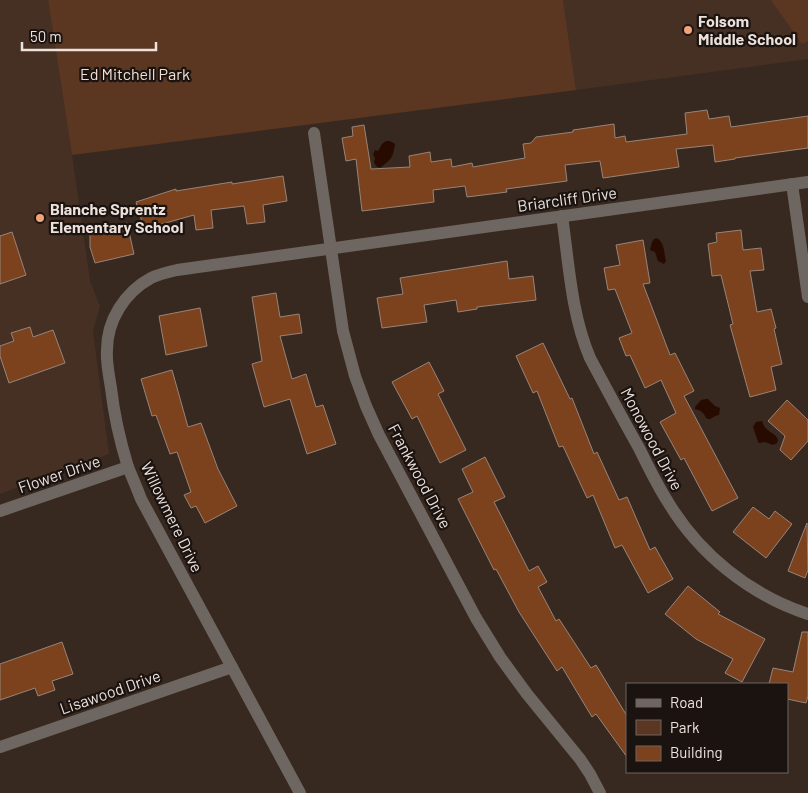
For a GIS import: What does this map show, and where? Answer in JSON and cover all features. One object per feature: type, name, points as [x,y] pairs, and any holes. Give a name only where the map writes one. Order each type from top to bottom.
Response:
[{"type":"street","name":"Frankwood Drive","points":[[314,133],[345,340],[355,376],[378,435],[476,618],[500,657],[527,694],[580,759],[600,793]]},
{"type":"street","name":"Briarcliff Drive","points":[[330,249],[808,182]]},
{"type":"street","points":[[792,184],[808,297]]},
{"type":"street","name":"Monowood Drive","points":[[562,216],[575,309],[583,342],[668,502],[696,540],[722,566],[767,597],[792,609],[808,614]]},
{"type":"street","name":"Willowmere Drive","points":[[300,793],[141,499],[128,467],[120,437],[113,404],[106,349],[111,324],[120,307],[132,292],[152,278],[177,270],[330,249]]},
{"type":"street","name":"Flower Drive","points":[[0,511],[128,467]]},
{"type":"street","name":"Lisawood Drive","points":[[0,747],[232,667]]},
{"type":"shaded area","name":"Blanche Sprentz Elementary School","points":[[0,0],[48,0],[90,281],[100,306],[93,331],[109,454],[0,494]]},
{"type":"shaded area","name":"Folsom Middle School","points":[[563,0],[808,0],[808,59],[576,90]]},
{"type":"shaded area","points":[[386,141],[395,144],[394,149],[391,158],[380,168],[376,166],[373,155],[375,150],[378,151]]},
{"type":"shaded area","points":[[657,238],[662,243],[664,249],[666,261],[664,264],[658,261],[655,252],[650,250],[652,242]]},
{"type":"shaded area","points":[[708,399],[720,408],[719,415],[710,419],[695,409],[701,400]]},
{"type":"shaded area","points":[[762,421],[766,428],[776,436],[777,443],[773,445],[758,442],[753,427],[756,422]]},
{"type":"green space","name":"Ed Mitchell Park","points":[[48,0],[563,0],[576,90],[72,155]]},
{"type":"green space","points":[[771,0],[808,0],[808,41],[802,44]]},
{"type":"building","points":[[707,110],[709,119],[729,116],[731,127],[808,116],[808,148],[715,162],[713,145],[676,149],[679,167],[603,178],[600,161],[565,165],[567,181],[506,189],[507,192],[467,197],[465,186],[433,190],[434,202],[362,211],[356,159],[346,161],[342,138],[353,136],[352,127],[364,125],[371,169],[410,167],[409,156],[430,152],[431,162],[451,159],[452,167],[472,163],[473,167],[525,158],[523,144],[531,143],[536,137],[573,132],[573,130],[614,124],[615,138],[625,136],[626,142],[687,134],[685,113]]},
{"type":"building","points":[[283,176],[287,201],[263,205],[265,222],[247,224],[244,206],[211,210],[213,228],[196,230],[194,215],[144,229],[136,202],[176,189],[176,191]]},
{"type":"building","points":[[127,223],[134,254],[95,263],[90,247],[90,233]]},
{"type":"building","points":[[741,230],[743,250],[761,248],[764,270],[750,271],[757,312],[771,309],[782,364],[771,367],[776,390],[750,397],[730,325],[733,324],[721,275],[712,276],[708,244],[717,242],[716,233]]},
{"type":"building","points":[[12,232],[26,275],[0,284],[0,236]]},
{"type":"building","points":[[643,240],[650,283],[643,284],[670,355],[675,353],[694,391],[684,396],[738,498],[712,511],[684,458],[681,460],[660,422],[676,413],[661,380],[645,388],[630,355],[626,356],[619,338],[632,333],[615,289],[608,290],[604,268],[620,265],[616,245]]},
{"type":"building","points":[[507,261],[509,279],[533,276],[536,300],[477,307],[477,309],[458,312],[456,300],[424,305],[427,322],[382,328],[377,298],[403,294],[400,278]]},
{"type":"building","points":[[276,293],[280,317],[299,314],[302,333],[280,336],[292,379],[306,374],[316,407],[323,405],[336,444],[307,454],[290,399],[264,407],[252,364],[262,361],[252,297]]},
{"type":"building","points":[[200,308],[207,346],[166,355],[159,316]]},
{"type":"building","points":[[30,327],[33,337],[53,330],[65,363],[9,383],[0,356],[0,346],[14,341],[11,333]]},
{"type":"building","points":[[543,343],[570,399],[572,398],[594,454],[597,452],[619,500],[627,497],[650,550],[655,547],[673,579],[648,593],[622,545],[615,548],[593,495],[587,498],[563,446],[559,447],[537,391],[533,393],[516,356]]},
{"type":"building","points":[[429,362],[444,391],[438,394],[466,450],[440,463],[417,416],[412,419],[392,382]]},
{"type":"building","points":[[172,370],[188,427],[201,423],[218,469],[237,506],[205,523],[196,506],[191,508],[184,495],[191,492],[177,452],[170,454],[156,415],[152,416],[141,379]]},
{"type":"building","points":[[787,400],[808,420],[808,441],[791,460],[780,450],[785,436],[768,421]]},
{"type":"building","points":[[485,457],[505,497],[494,502],[529,571],[538,566],[547,582],[538,587],[556,621],[559,619],[591,668],[596,665],[626,714],[626,756],[596,714],[592,717],[562,667],[557,671],[519,612],[496,569],[494,570],[458,499],[473,492],[462,469]]},
{"type":"building","points":[[753,507],[769,519],[775,511],[792,524],[766,558],[733,532]]},
{"type":"building","points":[[807,523],[808,570],[805,578],[788,571]]},
{"type":"building","points":[[688,586],[720,612],[718,614],[765,639],[742,682],[725,673],[733,659],[696,639],[665,614]]},
{"type":"building","points":[[802,632],[808,632],[808,696],[806,703],[788,699],[788,683],[769,683],[773,668],[793,672]]},
{"type":"building","points":[[62,642],[73,674],[52,681],[55,690],[38,696],[35,688],[0,700],[0,664]]},
{"type":"place","name":"Folsom Middle School","points":[[688,30]]},
{"type":"place","name":"Blanche Sprentz Elementary School","points":[[40,218]]}]
